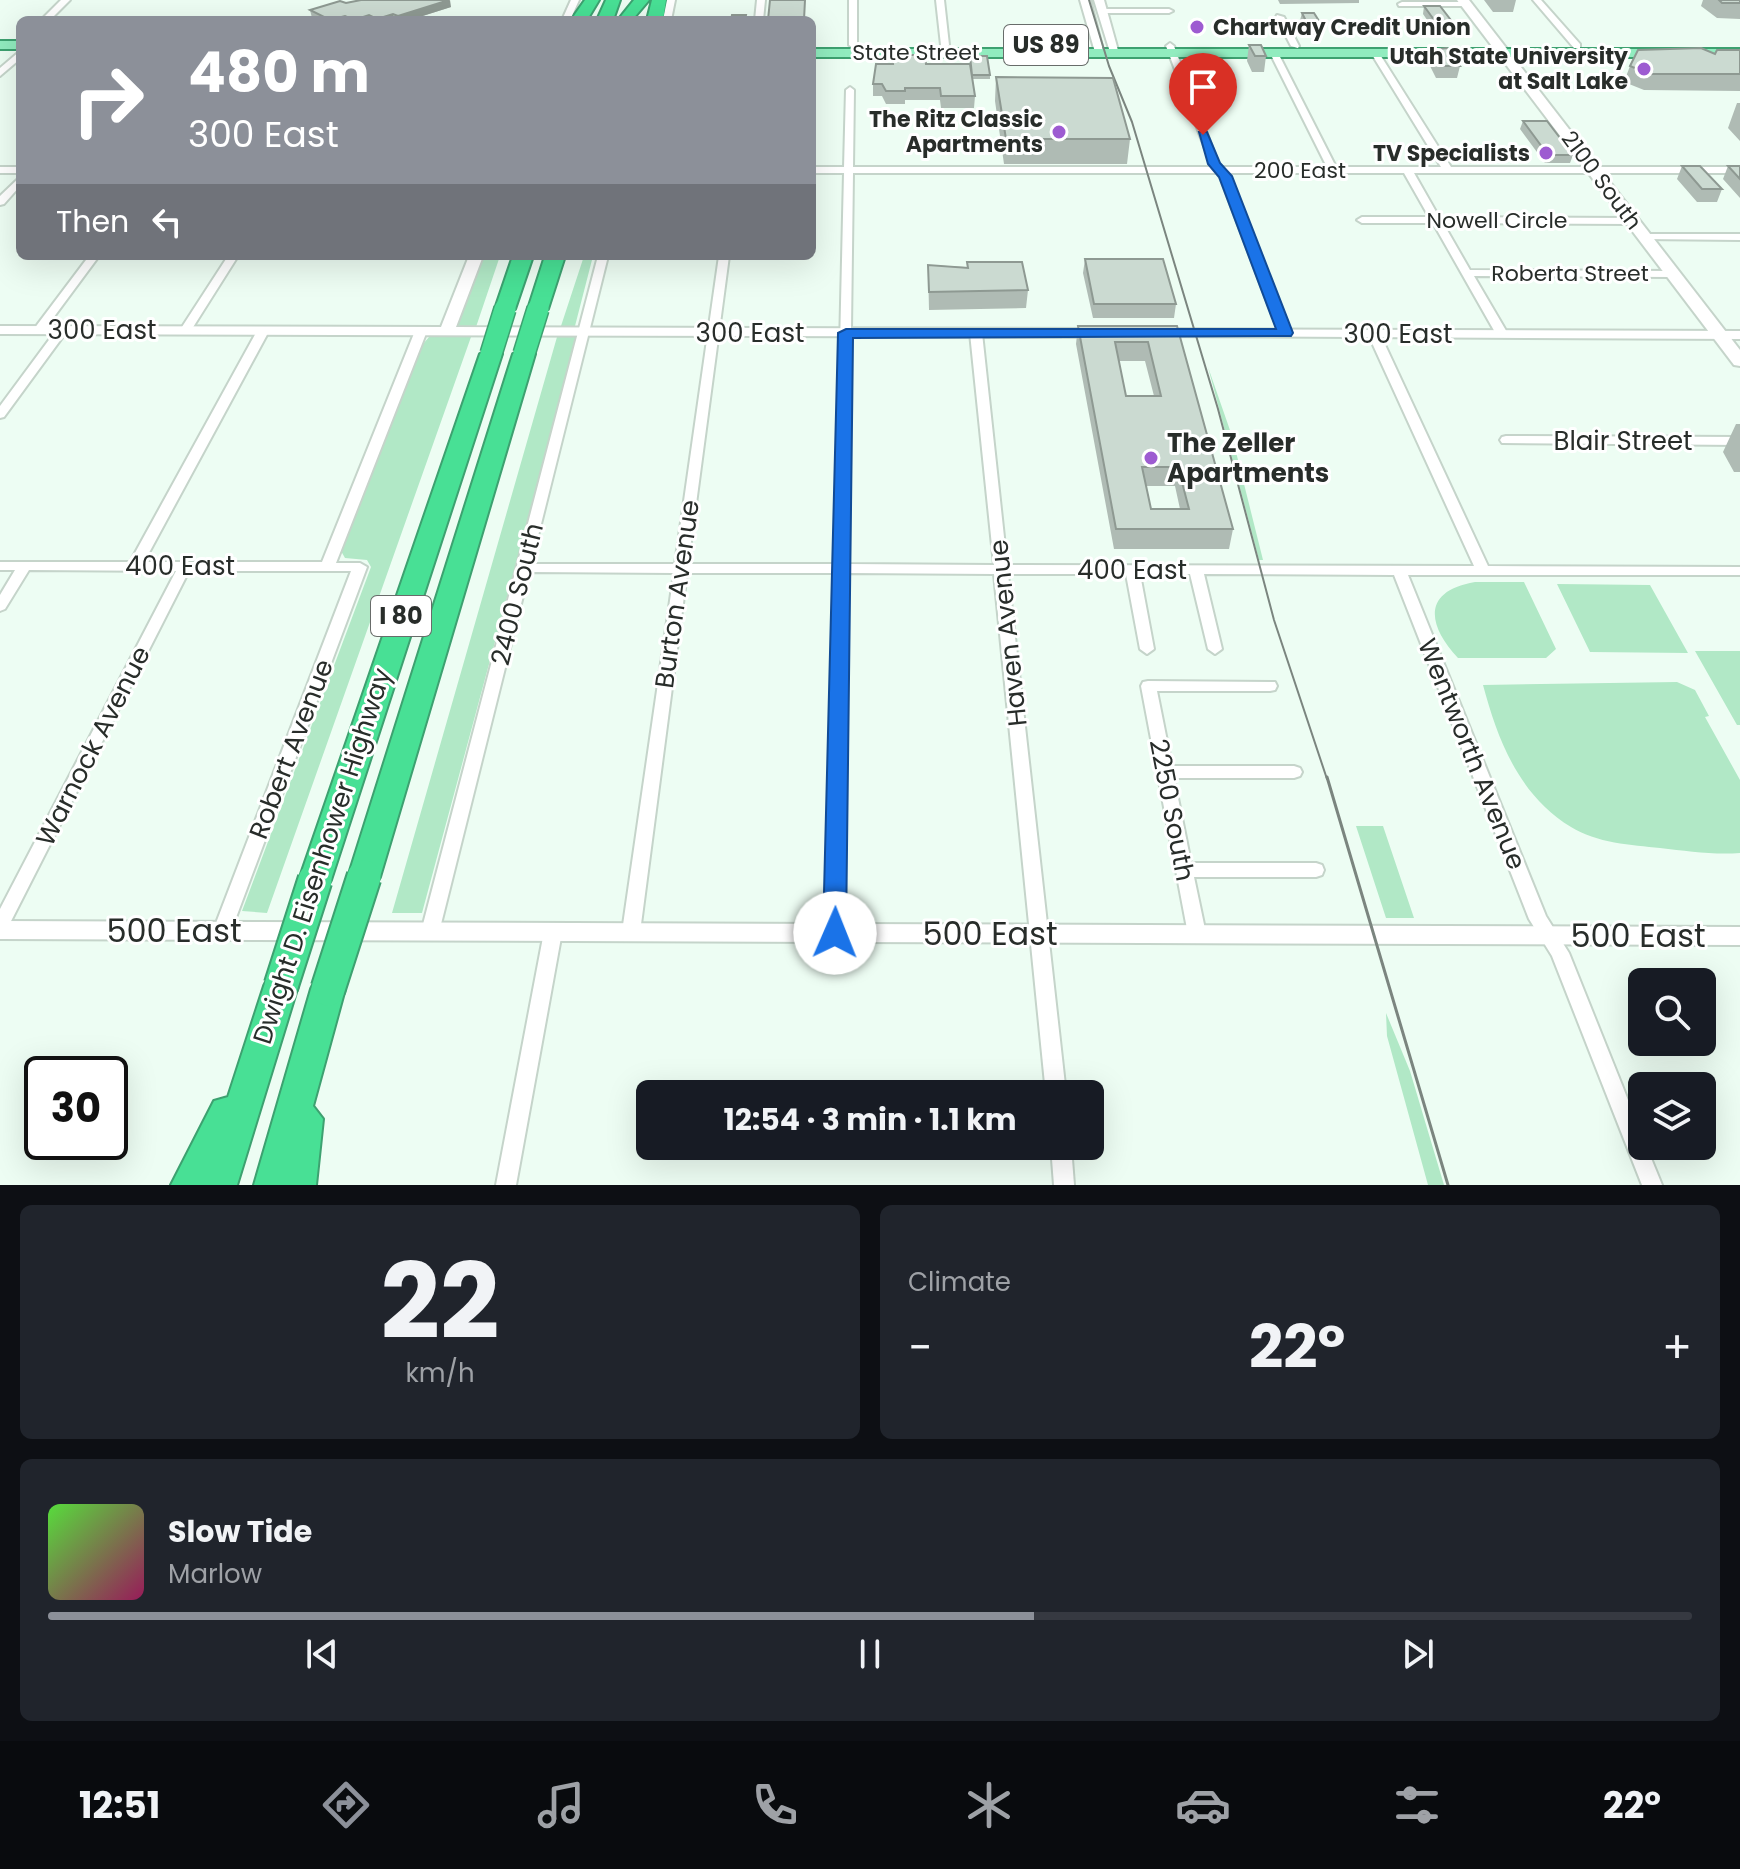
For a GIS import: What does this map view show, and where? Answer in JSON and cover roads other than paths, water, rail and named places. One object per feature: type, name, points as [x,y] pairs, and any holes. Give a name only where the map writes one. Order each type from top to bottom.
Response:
[{"type":"highway","points":[[628,16],[642,0]]},
{"type":"highway","name":"Dwight D. Eisenhower Highway","points":[[273,1185],[328,989],[554,260]]},
{"type":"highway","points":[[549,279],[560,260]]},
{"type":"highway","name":"Dwight D. Eisenhower Highway","points":[[218,1185],[258,1053],[520,263]]},
{"type":"highway","points":[[297,1185],[313,1040]]},
{"type":"highway","points":[[190,1185],[258,1053]]},
{"type":"main road","name":"2100 South","points":[[1464,2],[1740,361]]},
{"type":"main road","name":"State Street","points":[[853,49],[889,45],[1106,49]]},
{"type":"main road","name":"State Street","points":[[816,49],[1295,46],[1740,53]]},
{"type":"main road","points":[[1239,53],[1295,46]]},
{"type":"main road","name":"State Street","points":[[1172,49],[1239,53],[1375,53],[1577,46],[1740,46]]},
{"type":"street","points":[[49,16],[66,0]]},
{"type":"street","points":[[853,0],[853,49]]},
{"type":"street","points":[[940,0],[945,45]]},
{"type":"street","points":[[1085,0],[1106,49]]},
{"type":"street","points":[[1537,0],[1577,46]]},
{"type":"street","points":[[1402,4],[1464,2]]},
{"type":"street","points":[[1106,49],[1101,6],[1169,11]]},
{"type":"street","points":[[1280,17],[1295,46]]},
{"type":"street","points":[[1172,49],[1210,155],[1220,170],[1285,333]]},
{"type":"street","points":[[0,73],[16,53]]},
{"type":"street","points":[[1274,53],[1333,170]]},
{"type":"street","points":[[1375,53],[1448,170]]},
{"type":"street","points":[[835,933],[850,90]]},
{"type":"street","name":"200 East","points":[[816,170],[1740,170]]},
{"type":"street","points":[[1407,170],[1502,334]]},
{"type":"street","points":[[0,202],[16,184]]},
{"type":"street","name":"Nowell Circle","points":[[1362,220],[1632,221]]},
{"type":"street","name":"Roberta Street","points":[[1645,237],[1740,237]]},
{"type":"street","points":[[38,331],[91,260]]},
{"type":"street","points":[[186,330],[230,260]]},
{"type":"street","points":[[447,331],[474,260]]},
{"type":"street","name":"2400 South","points":[[430,932],[602,260]]},
{"type":"street","name":"Burton Avenue","points":[[631,932],[723,260]]},
{"type":"street","name":"Roberta Street","points":[[1467,273],[1673,274]]},
{"type":"street","name":"300 East","points":[[0,330],[1740,335]]},
{"type":"street","points":[[0,414],[61,331]]},
{"type":"street","points":[[135,566],[263,331]]},
{"type":"street","points":[[327,567],[421,331]]},
{"type":"street","name":"Haven Avenue","points":[[976,333],[1055,1080]]},
{"type":"street","points":[[1374,334],[1483,570]]},
{"type":"street","name":"Blair Street","points":[[1506,440],[1740,441]]},
{"type":"street","name":"400 East","points":[[0,566],[360,567]]},
{"type":"street","points":[[0,606],[25,566]]},
{"type":"street","name":"Warnock Avenue","points":[[0,928],[185,566]]},
{"type":"street","name":"Robert Avenue","points":[[222,931],[360,567]]},
{"type":"street","name":"400 East","points":[[523,568],[1740,571]]},
{"type":"street","points":[[1132,570],[1147,649]]},
{"type":"street","points":[[1196,570],[1215,649]]},
{"type":"street","name":"Wentworth Avenue","points":[[1399,570],[1538,919],[1560,953],[1652,1185]]},
{"type":"street","name":"2250 South","points":[[1197,934],[1148,686],[1270,686]]},
{"type":"street","points":[[1165,772],[1294,772]]},
{"type":"street","points":[[1184,870],[1316,870]]},
{"type":"street","name":"500 East","points":[[0,928],[1740,936]]},
{"type":"street","points":[[506,1185],[553,932]]},
{"type":"street","points":[[1062,1160],[1064,1185]]},
{"type":"tram line","points":[[1089,0],[1109,66],[1132,122],[1218,409],[1274,620],[1327,779]]},
{"type":"tram line","points":[[1327,777],[1448,1185]]},
{"type":"place","name":"Chartway Credit Union","points":[[1197,27]]},
{"type":"place","name":"Utah State University at Salt Lake","points":[[1644,69]]},
{"type":"place","name":"The Ritz Classic Apartments","points":[[1059,132]]},
{"type":"place","name":"TV Specialists","points":[[1546,153]]},
{"type":"place","name":"The Zeller Apartments","points":[[1151,458]]}]
